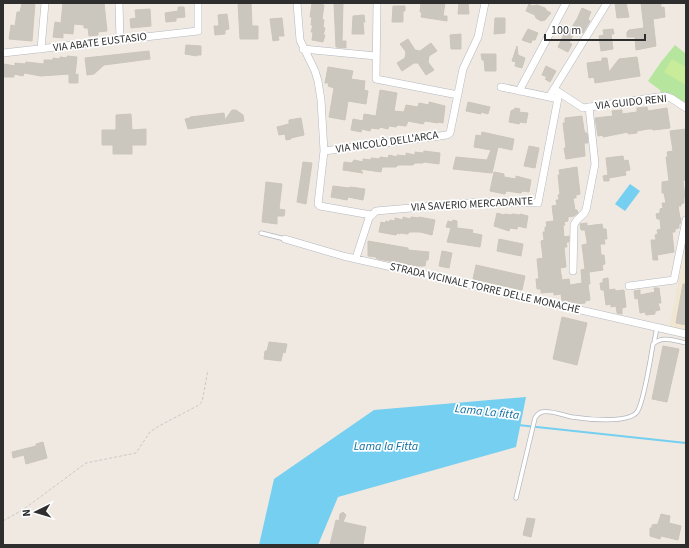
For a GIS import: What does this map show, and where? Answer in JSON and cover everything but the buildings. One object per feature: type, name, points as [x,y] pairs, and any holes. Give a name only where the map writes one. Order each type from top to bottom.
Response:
[{"type":"street","points":[[41,49],[45,3]]},
{"type":"street","points":[[119,3],[120,40]]},
{"type":"street","name":"VIA ABATE EUSTASIO","points":[[3,53],[198,31],[198,3]]},
{"type":"street","points":[[296,3],[299,35],[303,48],[318,81],[324,131],[324,151]]},
{"type":"street","points":[[377,3],[376,79],[458,95],[463,69],[478,36],[485,3]]},
{"type":"street","points":[[519,91],[566,3]]},
{"type":"street","points":[[501,87],[549,97],[557,94],[607,3]]},
{"type":"street","points":[[303,48],[376,56]]},
{"type":"street","name":"VIA GUIDO RENI","points":[[557,94],[581,108],[665,96],[671,98],[686,108]]},
{"type":"street","name":"VIA SAVERIO MERCADANTE","points":[[324,151],[317,202],[319,205],[371,215],[378,210],[475,203],[538,203],[557,94]]},
{"type":"street","name":"VIA NICOLÒ DELL'ARCA","points":[[324,151],[450,133],[458,95]]},
{"type":"street","points":[[574,271],[574,225],[586,210],[595,168],[589,107]]},
{"type":"street","points":[[356,258],[371,215]]},
{"type":"street","points":[[629,286],[674,280],[686,220]]},
{"type":"street","name":"STRADA VICINALE TORRE DELLE MONACHE","points":[[285,239],[333,253],[686,334]]},
{"type":"lane","points":[[261,233],[285,239]]},
{"type":"lane","points":[[516,498],[535,418],[540,413],[545,412],[576,417],[606,419],[619,419],[636,414],[641,403],[657,327]]},
{"type":"lane","points":[[653,344],[657,340],[666,339],[686,343]]},
{"type":"path","points":[[3,521],[24,509],[86,463],[136,453],[150,432],[202,402],[208,370]]},
{"type":"shaded area","points":[[686,246],[686,331],[669,328]]},
{"type":"green space","points":[[675,45],[686,54],[686,104],[670,93],[661,93],[660,90],[648,81]]},
{"type":"green space","points":[[672,59],[686,67],[686,85],[664,72]]},
{"type":"water","points":[[630,184],[640,191],[625,211],[615,204]]},
{"type":"water","name":"Lama la Fitta","points":[[526,397],[516,447],[338,497],[318,545],[259,545],[274,479],[374,410]]},
{"type":"waterway","name":"Lama La fitta","points":[[518,425],[686,443]]}]
